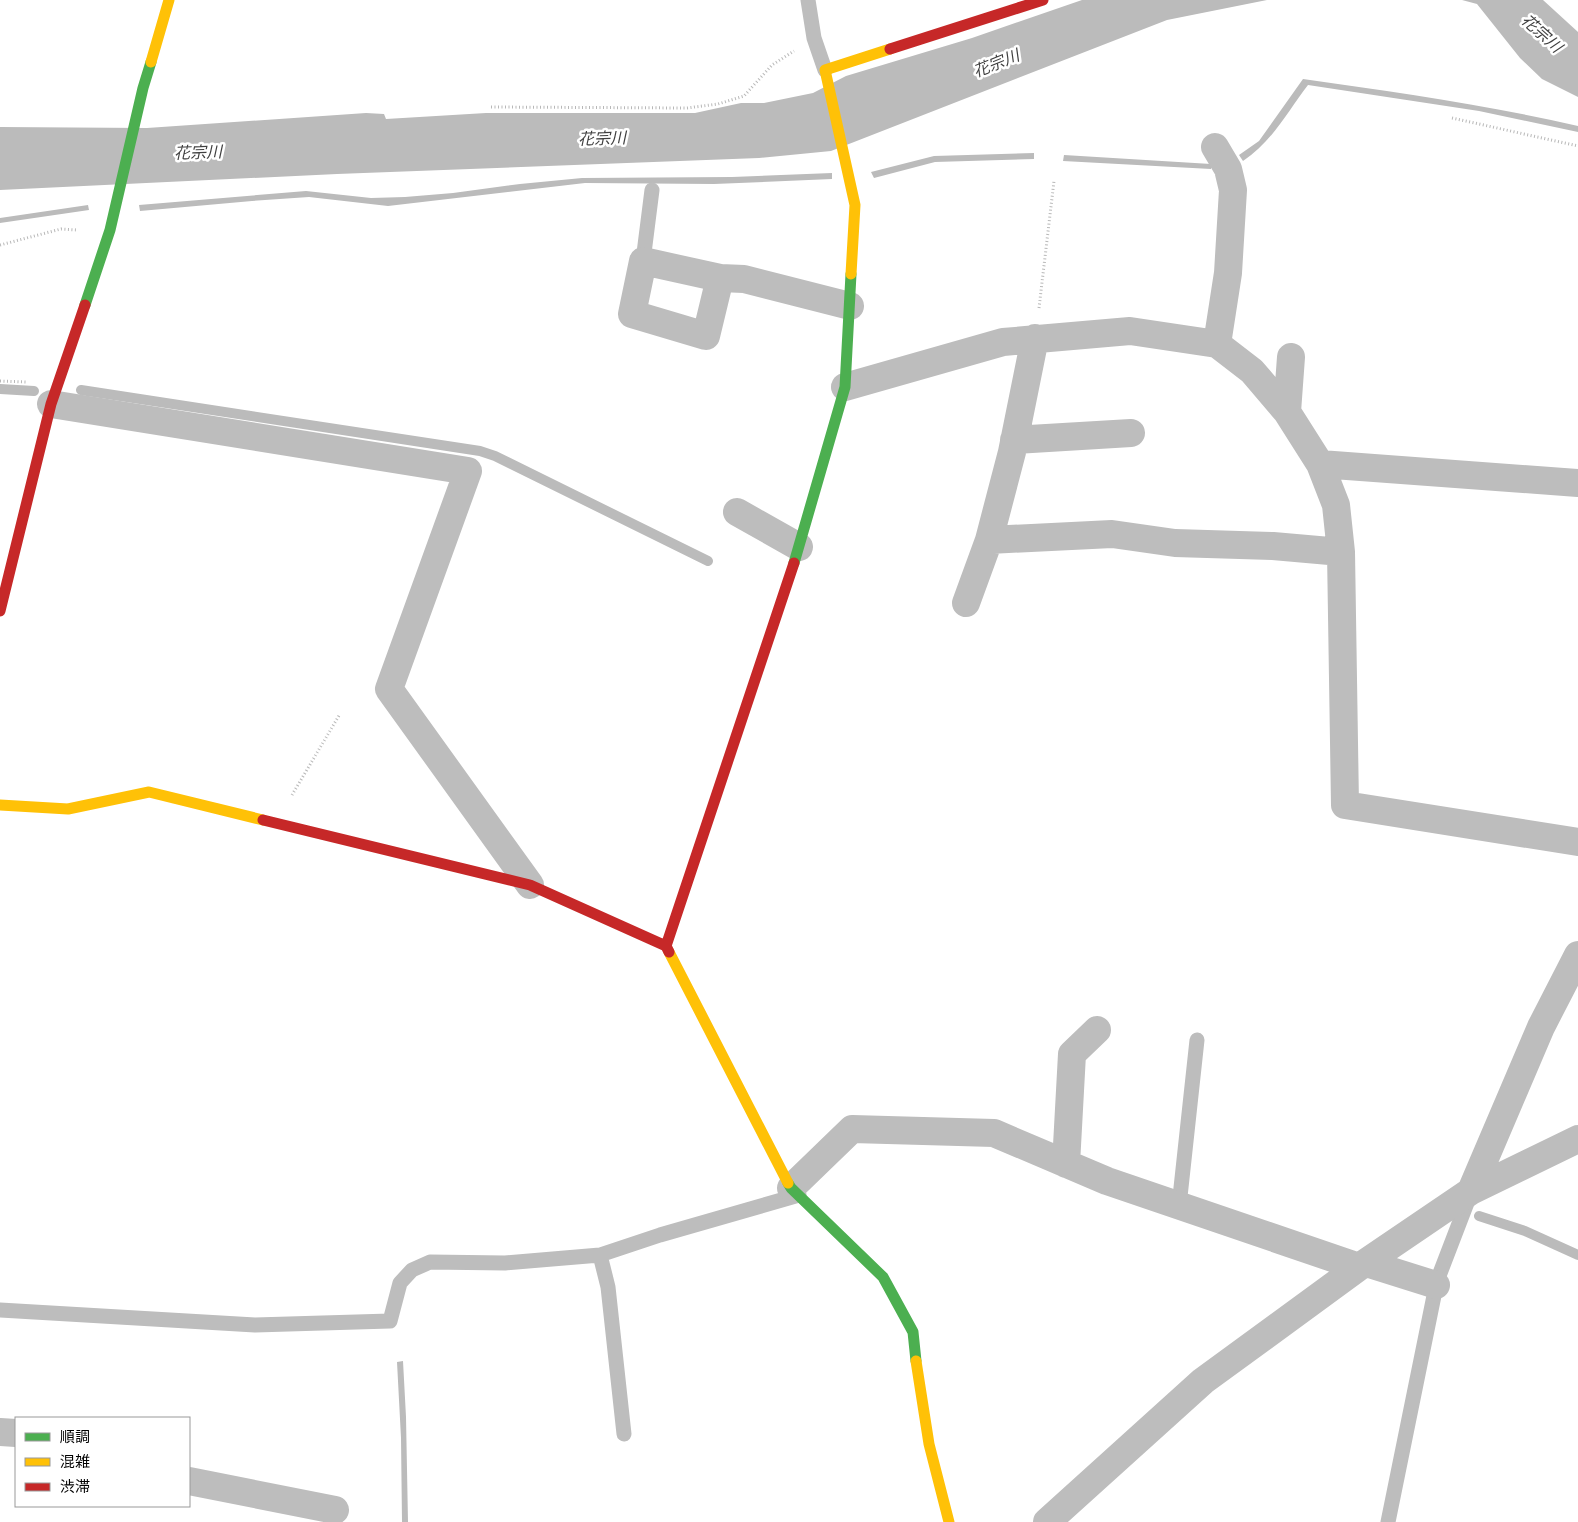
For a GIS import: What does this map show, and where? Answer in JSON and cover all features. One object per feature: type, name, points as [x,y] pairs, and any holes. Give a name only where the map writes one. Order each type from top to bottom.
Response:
[{"type":"street","points":[[0,611],[50,404],[108,234],[143,88],[168,0]]},
{"type":"street","points":[[666,946],[800,547],[845,387],[855,205],[825,70],[1043,0]]},
{"type":"street","points":[[1215,147],[1228,169],[1233,190],[1228,273],[1217,344]]},
{"type":"street","points":[[720,278],[706,336],[632,314],[643,261],[720,278],[744,279],[850,306]]},
{"type":"street","points":[[845,387],[1003,342],[1035,338],[1130,331],[1217,344],[1252,371],[1287,412],[1320,464],[1336,505],[1341,552],[1345,805],[1578,842]]},
{"type":"street","points":[[966,603],[989,540],[1014,440],[1035,338]]},
{"type":"street","points":[[1287,412],[1291,358]]},
{"type":"street","points":[[50,404],[468,471],[389,689],[530,885]]},
{"type":"street","points":[[1014,440],[1131,433]]},
{"type":"street","points":[[1320,464],[1578,483]]},
{"type":"street","points":[[737,512],[800,547]]},
{"type":"street","points":[[989,540],[1112,534],[1175,543],[1273,546],[1341,552]]},
{"type":"street","points":[[0,805],[68,809],[149,792],[530,885],[666,946],[795,1191],[883,1277],[914,1332],[918,1382],[929,1444],[949,1522]]},
{"type":"street","points":[[1472,1192],[1541,1027],[1578,955]]},
{"type":"street","points":[[1066,1164],[1072,1054],[1097,1030]]},
{"type":"street","points":[[795,1191],[852,1129],[994,1134],[1107,1181],[1179,1206],[1362,1265],[1436,1285]]},
{"type":"street","points":[[1047,1522],[1203,1381],[1362,1265],[1472,1192],[1578,1139]]},
{"type":"street","points":[[0,1432],[15,1433]]},
{"type":"street","points":[[190,1481],[335,1510]]},
{"type":"lane","points":[[808,0],[814,38],[825,70]]},
{"type":"lane","points":[[643,261],[652,190]]},
{"type":"lane","points":[[1179,1206],[1197,1040]]},
{"type":"lane","points":[[0,1310],[255,1326],[390,1321],[400,1284],[412,1270],[430,1262],[505,1263],[600,1255],[795,1191]]},
{"type":"lane","points":[[1388,1522],[1436,1285],[1472,1192]]},
{"type":"lane","points":[[600,1255],[608,1287],[624,1434]]},
{"type":"path","points":[[491,107],[687,108],[718,104],[744,96],[772,65],[814,38]]},
{"type":"path","points":[[1452,118],[1578,146]]},
{"type":"path","points":[[1035,338],[1054,182]]},
{"type":"path","points":[[0,245],[61,229],[85,230],[108,234]]},
{"type":"path","points":[[276,823],[340,714]]},
{"type":"water","name":"花宗川","points":[[1082,0],[1267,0],[1167,20],[831,151],[759,158],[337,174],[0,190],[0,127],[147,128],[366,113],[384,114],[386,119],[486,113],[695,113],[741,103],[764,103],[813,93],[846,76],[972,38]]},
{"type":"water","name":"花宗川","points":[[1462,0],[1543,0],[1578,32],[1578,97],[1542,79],[1520,58],[1477,4]]},
{"type":"water","points":[[1303,79],[1475,105],[1578,126],[1578,132],[1479,111],[1308,85],[1263,145],[1243,161],[1239,155],[1259,141]]},
{"type":"water","points":[[1034,153],[1034,159],[935,162],[874,178],[871,172],[934,156]]},
{"type":"water","points":[[1064,155],[1211,164],[1211,169],[1063,161]]},
{"type":"water","points":[[832,173],[832,179],[714,184],[585,183],[388,206],[309,197],[140,211],[139,205],[306,191],[371,198],[405,197],[582,178],[732,177]]},
{"type":"water","points":[[88,205],[89,210],[0,223],[0,218]]},
{"type":"water","points":[[403,1361],[408,1522],[402,1522],[401,1438],[397,1362]]},
{"type":"waterway","points":[[0,389],[34,391]]},
{"type":"waterway","points":[[81,390],[480,451],[495,456],[708,561]]},
{"type":"waterway","points":[[1479,1216],[1525,1231],[1578,1255]]},
{"type":"traffic: fast","points":[[85,305],[110,230],[143,88],[151,62]]},
{"type":"traffic: fast","points":[[794,563],[845,387],[851,274]]},
{"type":"traffic: fast","points":[[788,1183],[883,1277],[913,1332],[916,1361]]},
{"type":"traffic: slow","points":[[151,62],[169,0]]},
{"type":"traffic: slow","points":[[851,274],[855,205],[825,70],[890,49]]},
{"type":"traffic: slow","points":[[0,805],[68,809],[149,792],[263,820]]},
{"type":"traffic: slow","points":[[669,952],[788,1183]]},
{"type":"traffic: slow","points":[[916,1361],[929,1444],[949,1522]]},
{"type":"traffic: jam","points":[[890,49],[1043,0]]},
{"type":"traffic: jam","points":[[0,611],[51,404],[85,305]]},
{"type":"traffic: jam","points":[[666,946],[794,563]]},
{"type":"traffic: jam","points":[[263,820],[530,885],[666,946],[669,952]]}]
